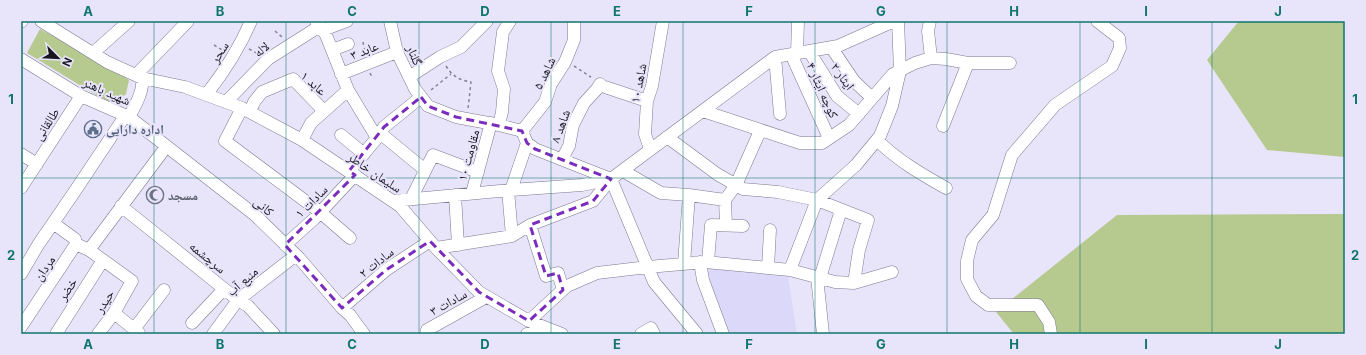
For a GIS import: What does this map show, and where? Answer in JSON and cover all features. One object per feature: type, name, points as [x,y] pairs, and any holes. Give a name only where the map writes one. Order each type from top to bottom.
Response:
[{"type":"street","name":"شهید باهنر","points":[[21,59],[81,96],[127,116],[143,85],[139,77],[107,62],[41,21]]},
{"type":"street","points":[[93,53],[129,21]]},
{"type":"street","points":[[139,77],[188,21]]},
{"type":"street","name":"سحر","points":[[206,95],[240,44],[251,21]]},
{"type":"street","name":"لاله","points":[[226,102],[268,59],[320,26],[347,21]]},
{"type":"street","name":"گلنار","points":[[390,21],[397,52],[421,98]]},
{"type":"street","points":[[409,77],[440,57],[461,47],[487,21]]},
{"type":"street","name":"مقاومت ۱۰","points":[[472,193],[495,124],[502,112],[504,89],[498,71],[503,32],[510,21]]},
{"type":"street","name":"شاهد ۵","points":[[522,131],[545,102],[551,84],[566,60],[574,40],[574,21]]},
{"type":"street","name":"شاهد ۱۰","points":[[650,149],[645,134],[647,101],[652,86],[663,21]]},
{"type":"street","points":[[794,54],[798,21]]},
{"type":"street","points":[[433,245],[458,245],[512,236],[530,225],[593,201],[611,179],[775,57],[838,46],[894,21]]},
{"type":"street","points":[[790,270],[817,200],[856,165],[880,136],[892,106],[900,71],[898,21]]},
{"type":"street","points":[[930,21],[928,31],[932,58]]},
{"type":"street","points":[[1050,334],[1049,322],[1038,305],[988,305],[976,296],[968,279],[967,261],[972,240],[993,215],[1012,155],[1055,105],[1112,66],[1120,48],[1119,38],[1097,21]]},
{"type":"street","points":[[320,26],[332,50],[348,90],[379,135],[425,170]]},
{"type":"street","points":[[332,50],[348,44]]},
{"type":"street","points":[[831,47],[854,81],[872,98]]},
{"type":"street","name":"ایثار ۲","points":[[809,51],[837,96],[859,114]]},
{"type":"street","name":"عابد ۳","points":[[341,74],[397,52]]},
{"type":"street","name":"کوچه ایثار ۴","points":[[794,54],[829,138]]},
{"type":"street","points":[[775,57],[780,114]]},
{"type":"street","points":[[703,111],[800,143],[822,143],[848,125],[893,74],[915,63],[932,58],[968,63],[1010,63]]},
{"type":"street","points":[[943,126],[968,63]]},
{"type":"street","name":"سلیمان خاطر","points":[[139,77],[185,87],[226,102],[246,110],[302,140],[400,206],[433,245],[479,292],[529,321],[554,333]]},
{"type":"street","name":"عابد ۱","points":[[246,110],[262,92],[293,79],[324,111]]},
{"type":"street","points":[[603,86],[647,101]]},
{"type":"street","name":"شاهد ۸","points":[[562,160],[569,146],[573,125],[584,103],[597,89],[603,86]]},
{"type":"street","points":[[302,140],[311,123],[348,90]]},
{"type":"street","name":"طالقانی","points":[[21,188],[81,96]]},
{"type":"street","points":[[421,98],[428,106],[456,117],[495,124],[522,131],[527,143],[535,149],[611,179],[654,282],[697,334]]},
{"type":"street","name":"سادات ۱","points":[[285,245],[320,212],[352,173],[384,127],[421,98]]},
{"type":"street","points":[[246,110],[225,142],[320,212],[350,238]]},
{"type":"street","points":[[21,274],[38,244],[127,116]]},
{"type":"street","name":"کانی","points":[[127,116],[255,215],[296,255],[342,308],[350,315],[364,334]]},
{"type":"street","points":[[726,225],[725,200],[736,185],[760,131]]},
{"type":"street","points":[[341,134],[364,154]]},
{"type":"street","points":[[668,137],[716,174],[743,189],[778,192],[817,200],[868,220],[859,250],[854,283]]},
{"type":"street","points":[[877,140],[891,154],[909,167],[946,188]]},
{"type":"street","points":[[512,236],[510,190],[527,143]]},
{"type":"street","points":[[88,250],[166,147]]},
{"type":"street","points":[[21,154],[37,164]]},
{"type":"street","points":[[411,199],[433,155],[478,172]]},
{"type":"street","points":[[623,171],[661,193],[689,194],[725,200]]},
{"type":"street","points":[[394,201],[472,193],[582,185],[611,179]]},
{"type":"street","points":[[684,264],[689,194]]},
{"type":"street","points":[[455,195],[458,245]]},
{"type":"street","name":"سرچشمه","points":[[120,206],[238,300],[248,306],[274,334]]},
{"type":"street","points":[[823,334],[818,278],[841,210]]},
{"type":"street","points":[[53,223],[76,239],[76,244],[103,260]]},
{"type":"street","points":[[530,225],[546,276],[558,273],[563,290]]},
{"type":"street","points":[[723,334],[703,280],[704,262],[711,225],[743,226]]},
{"type":"street","points":[[768,268],[770,230]]},
{"type":"street","name":"مردان","points":[[24,332],[76,244]]},
{"type":"street","name":"سادات ۲","points":[[342,308],[386,270],[433,245]]},
{"type":"street","name":"منبع آب","points":[[213,334],[238,300],[296,255]]},
{"type":"street","name":"حیدر","points":[[98,334],[114,313],[132,281],[103,260]]},
{"type":"street","name":"خضر","points":[[56,334],[103,260]]},
{"type":"street","points":[[529,321],[566,286],[597,273],[704,262],[790,270],[835,282],[854,283],[892,272]]},
{"type":"street","points":[[192,323],[224,289]]},
{"type":"street","points":[[114,313],[137,331],[164,290]]},
{"type":"street","name":"سادات ۳","points":[[426,334],[427,330],[486,296]]},
{"type":"street","points":[[223,321],[227,334]]},
{"type":"street","points":[[641,334],[651,328],[654,334]]},
{"type":"street","points":[[527,334],[554,333]]},
{"type":"path","points":[[240,44],[268,59]]},
{"type":"path","points":[[440,57],[451,74],[461,81],[471,82],[467,119]]},
{"type":"path","points":[[566,60],[603,86]]},
{"type":"path","points":[[421,98],[451,74]]},
{"type":"highlighted area","points":[[421,97],[428,106],[456,117],[522,131],[527,143],[535,149],[611,179],[593,201],[530,225],[546,276],[558,273],[563,290],[529,321],[479,292],[430,241],[386,270],[342,308],[285,245],[355,175],[349,171],[384,127]]},
{"type":"shaded area","points":[[705,267],[788,276],[797,334],[726,334]]},
{"type":"green space","points":[[1239,21],[1345,21],[1345,157],[1267,150],[1207,60]]},
{"type":"green space","points":[[40,29],[85,53],[129,80],[126,94],[114,104],[91,92],[27,53]]},
{"type":"green space","points":[[1345,214],[1345,334],[1014,334],[996,312],[1117,215]]},
{"type":"place","name":"اداره دارایی","points":[[93,129]]},
{"type":"place","name":"مسجد","points":[[155,195]]}]
